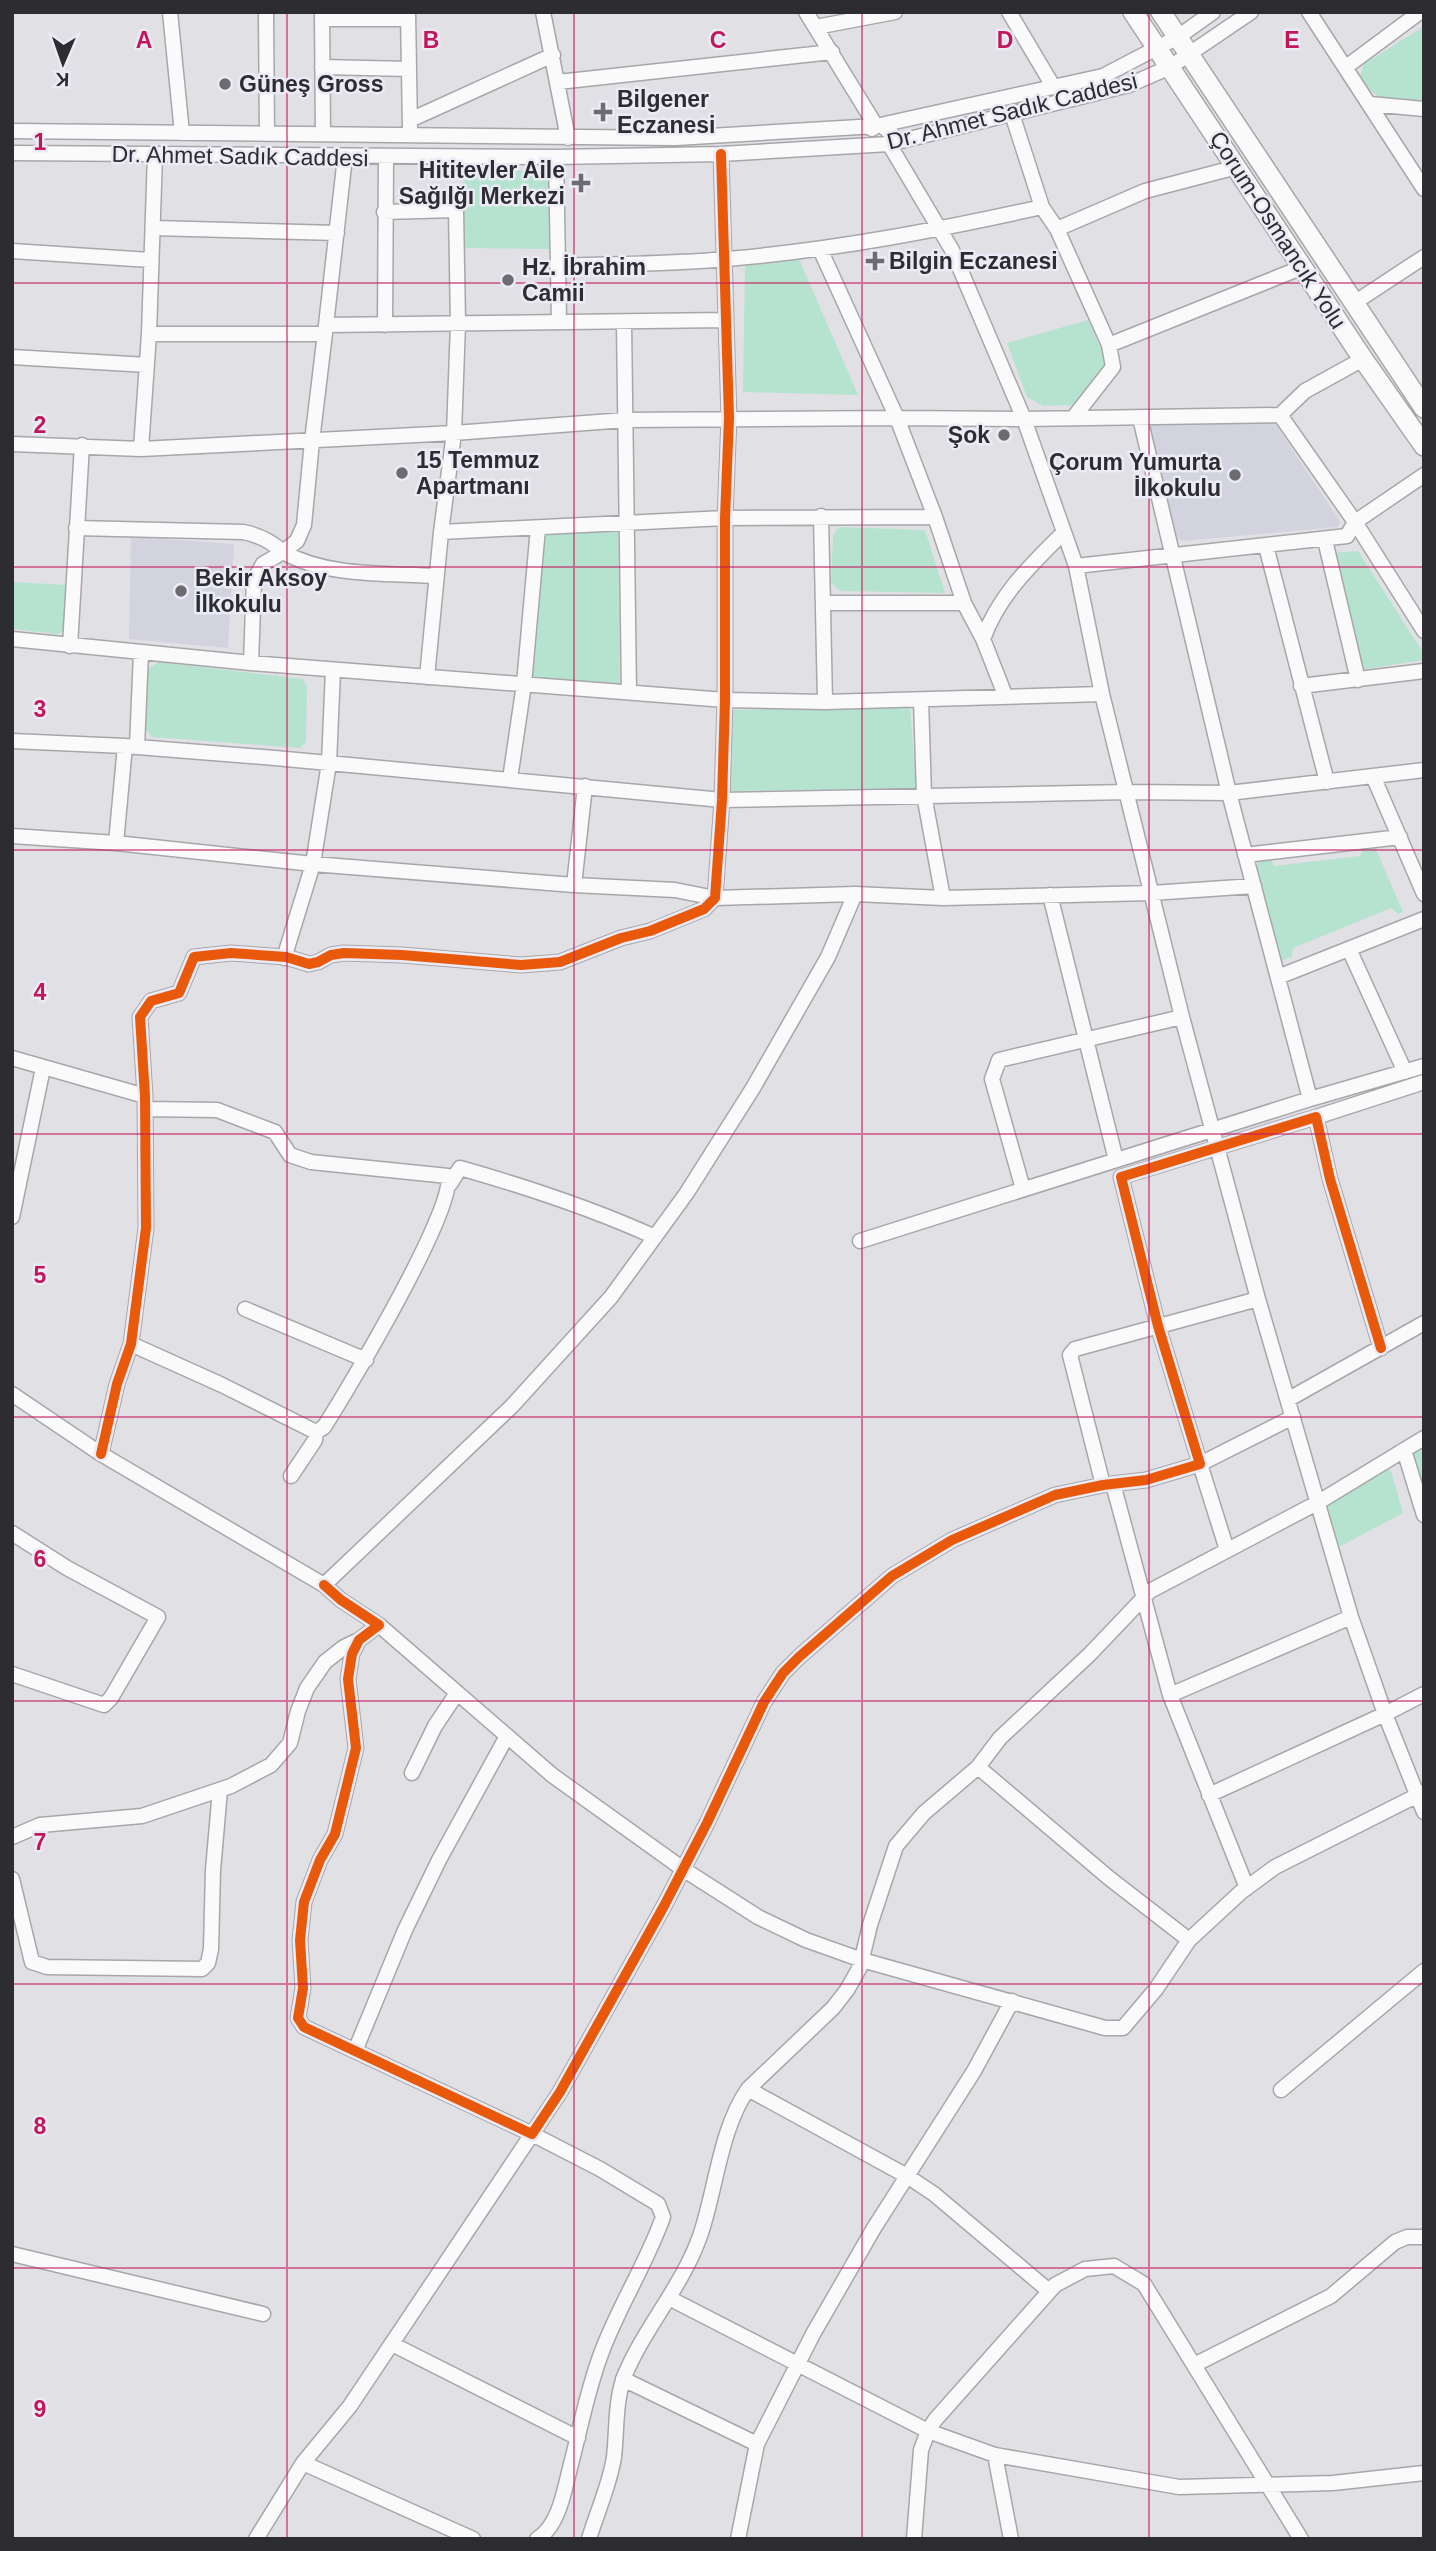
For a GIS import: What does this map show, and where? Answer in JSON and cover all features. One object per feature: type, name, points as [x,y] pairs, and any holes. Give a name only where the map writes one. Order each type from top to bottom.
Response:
[{"type":"highway","name":"Çorum-Osmancık Yolu","points":[[1133,12],[1363,359],[1424,446]]},
{"type":"highway","name":"Çorum-Osmancık Yolu","points":[[1161,12],[1424,408]]},
{"type":"street","points":[[170,12],[182,133]]},
{"type":"street","points":[[266,12],[267,134]]},
{"type":"street","points":[[543,12],[568,138]]},
{"type":"street","points":[[806,12],[878,125],[870,132],[874,144],[884,145],[952,250],[1024,419],[1062,534],[1076,566],[1102,694],[1182,1017],[1258,1299],[1351,1617],[1385,1714],[1420,1794],[1424,1812]]},
{"type":"street","points":[[816,27],[895,12]]},
{"type":"street","points":[[1009,12],[1053,86]]},
{"type":"street","name":"Dr. Ahmet Sadık Caddesi","points":[[12,131],[323,134],[410,127],[568,138],[690,137],[878,125],[1103,76],[1178,37],[1213,12]]},
{"type":"street","name":"Dr. Ahmet Sadık Caddesi","points":[[12,153],[556,157],[721,154],[884,145],[1129,85],[1170,67],[1251,12]]},
{"type":"street","points":[[1309,12],[1424,188]]},
{"type":"street","points":[[1346,67],[1420,12]]},
{"type":"street","points":[[323,134],[322,16],[408,16],[410,127],[553,55]]},
{"type":"street","points":[[558,82],[832,52]]},
{"type":"street","points":[[322,67],[409,69]]},
{"type":"street","points":[[1370,104],[1424,109]]},
{"type":"street","points":[[1012,114],[1042,207],[1056,229],[1109,345],[1114,367],[1073,418]]},
{"type":"street","points":[[101,1454],[117,1384],[131,1344],[146,1228],[145,1103],[140,1017],[151,1001],[179,993],[194,957],[232,953],[286,957],[309,964],[344,953],[521,965],[560,962],[704,909],[715,898],[726,700],[725,518],[729,418],[721,154]]},
{"type":"street","points":[[141,449],[149,334],[155,155]]},
{"type":"street","points":[[251,663],[254,580],[264,564],[297,541],[304,525],[345,157]]},
{"type":"street","points":[[385,325],[386,157]]},
{"type":"street","points":[[556,157],[559,321]]},
{"type":"street","points":[[1056,229],[1145,191],[1237,167]]},
{"type":"street","points":[[557,267],[725,259],[820,249],[938,229],[1042,207]]},
{"type":"street","points":[[384,212],[456,210],[458,324],[454,433],[436,576],[427,677]]},
{"type":"street","points":[[153,228],[337,233]]},
{"type":"street","points":[[820,249],[897,418],[964,603],[983,639],[1005,695]]},
{"type":"street","points":[[12,251],[150,260]]},
{"type":"street","points":[[1354,303],[1424,257]]},
{"type":"street","points":[[1109,345],[1303,267]]},
{"type":"street","points":[[149,334],[326,330],[385,325],[725,320]]},
{"type":"street","points":[[624,323],[629,692]]},
{"type":"street","points":[[12,356],[147,365]]},
{"type":"street","points":[[12,444],[141,449],[454,433],[625,420],[1280,415],[1305,391],[1363,359]]},
{"type":"street","points":[[1280,415],[1355,522],[1424,631]]},
{"type":"street","points":[[1140,418],[1229,793],[1310,1099]]},
{"type":"street","points":[[70,646],[82,446]]},
{"type":"street","points":[[1076,566],[1347,536],[1355,522],[1424,475]]},
{"type":"street","points":[[821,516],[825,702]]},
{"type":"street","points":[[441,531],[725,518],[935,517]]},
{"type":"street","points":[[76,528],[243,532],[264,537],[283,552],[304,562],[342,570],[436,576]]},
{"type":"street","points":[[510,779],[524,684],[538,528]]},
{"type":"street","points":[[983,639],[991,615],[1020,575],[1062,534]]},
{"type":"street","points":[[1325,540],[1358,680]]},
{"type":"street","points":[[1266,546],[1327,782]]},
{"type":"street","points":[[824,603],[964,603]]},
{"type":"street","points":[[12,639],[251,663],[726,700],[825,702],[1102,694]]},
{"type":"street","points":[[116,843],[131,747],[141,653]]},
{"type":"street","points":[[284,958],[313,864],[329,763],[333,670]]},
{"type":"street","points":[[1301,686],[1424,671]]},
{"type":"street","points":[[921,699],[925,795],[943,898]]},
{"type":"street","points":[[12,741],[131,747],[329,763],[722,800],[1128,792],[1229,793],[1424,770]]},
{"type":"street","points":[[1373,776],[1400,837],[1420,873],[1424,894]]},
{"type":"street","points":[[574,886],[585,786]]},
{"type":"street","points":[[12,836],[116,843],[313,864],[574,886],[675,890],[715,898],[855,894],[943,898],[1152,893],[1254,886]]},
{"type":"street","points":[[1245,855],[1400,837]]},
{"type":"street","points":[[324,1585],[512,1406],[611,1297],[694,1182],[791,1025],[828,957],[855,894]]},
{"type":"street","points":[[1050,895],[1116,1160]]},
{"type":"street","points":[[1278,977],[1424,919]]},
{"type":"street","points":[[1349,948],[1405,1072]]},
{"type":"street","points":[[1023,1189],[992,1079],[999,1060],[1182,1017]]},
{"type":"street","points":[[12,1058],[145,1103],[217,1110],[275,1132],[290,1155],[311,1162],[448,1176],[450,1184]]},
{"type":"street","points":[[860,1241],[1310,1099],[1424,1066]]},
{"type":"street","points":[[12,1217],[43,1068]]},
{"type":"street","points":[[1227,1550],[1158,1326],[1121,1177],[1424,1082]]},
{"type":"street","points":[[1316,1117],[1330,1179],[1381,1348]]},
{"type":"street","points":[[316,1432],[324,1427],[366,1360],[439,1216],[450,1184],[460,1168],[599,1212],[655,1237]]},
{"type":"street","points":[[1247,1888],[1170,1695],[1070,1355],[1075,1349],[1258,1299]]},
{"type":"street","points":[[245,1309],[366,1360]]},
{"type":"street","points":[[1289,1399],[1424,1323]]},
{"type":"street","points":[[131,1344],[316,1432]]},
{"type":"street","points":[[12,1394],[101,1454],[324,1585],[341,1600],[379,1625],[552,1775],[683,1869],[758,1917],[806,1940],[862,1960],[1105,2028],[1123,2028],[1156,1989],[1189,1940],[1247,1888],[1275,1867],[1420,1794]]},
{"type":"street","points":[[256,2539],[303,2463],[350,2406],[565,2082],[683,1869],[764,1702],[783,1673],[821,1636],[892,1576],[952,1540],[1055,1495],[1108,1484],[1146,1480],[1200,1464],[1293,1417]]},
{"type":"street","points":[[291,1476],[315,1440],[316,1432]]},
{"type":"street","points":[[589,2539],[613,2459],[623,2379],[695,2251],[731,2123],[748,2090],[833,2008],[848,1990],[862,1960],[870,1925],[896,1846],[924,1813],[978,1767],[1000,1738],[1090,1654],[1143,1597],[1317,1503],[1424,1438]]},
{"type":"street","points":[[1404,1450],[1424,1515]]},
{"type":"street","points":[[12,1533],[66,1568],[158,1617],[111,1699],[104,1705],[12,1674]]},
{"type":"street","points":[[1170,1695],[1351,1617]]},
{"type":"street","points":[[12,1837],[40,1825],[142,1816],[220,1790],[271,1765],[290,1743],[307,1688],[325,1662],[379,1625]]},
{"type":"street","points":[[359,1640],[352,1654],[348,1679],[356,1748],[335,1834],[320,1860],[304,1902],[300,1940],[303,1988],[298,2018],[304,2027],[532,2134],[600,2169],[658,2204],[662,2211],[663,2217],[658,2231],[601,2353],[586,2397],[564,2493],[548,2530],[537,2539]]},
{"type":"street","points":[[412,1773],[435,1727],[457,1693]]},
{"type":"street","points":[[1209,1795],[1424,1694]]},
{"type":"street","points":[[355,2051],[405,1930],[439,1860],[506,1736]]},
{"type":"street","points":[[978,1767],[1109,1878],[1189,1940]]},
{"type":"street","points":[[12,1879],[32,1962],[47,1967],[202,1969],[208,1963],[211,1949],[213,1870],[220,1790]]},
{"type":"street","points":[[1281,2090],[1424,1971]]},
{"type":"street","points":[[738,2539],[757,2444],[813,2334],[907,2176],[974,2071],[1012,2001]]},
{"type":"street","points":[[748,2090],[907,2176],[934,2194],[1049,2291]]},
{"type":"street","points":[[1194,2365],[1331,2296],[1395,2242],[1407,2237],[1424,2237]]},
{"type":"street","points":[[12,2254],[264,2314]]},
{"type":"street","points":[[914,2539],[921,2449],[935,2420],[1055,2285],[1085,2269],[1114,2266],[1144,2284],[1301,2539]]},
{"type":"street","points":[[669,2298],[928,2431],[995,2455],[1179,2487],[1333,2483],[1424,2473]]},
{"type":"street","points":[[392,2344],[578,2438]]},
{"type":"street","points":[[623,2379],[757,2444]]},
{"type":"street","points":[[995,2455],[1011,2539]]},
{"type":"street","points":[[303,2463],[473,2539]]},
{"type":"shaded area","name":"Çorum Yumurta İlkokulu","points":[[1268,419],[1273,421],[1340,521],[1338,527],[1183,541],[1177,538],[1149,430],[1152,425]]},
{"type":"shaded area","name":"Bekir Aksoy İlkokulu","points":[[131,537],[234,544],[228,648],[129,639]]},
{"type":"green space","points":[[1423,27],[1424,102],[1381,98],[1360,77],[1364,64]]},
{"type":"green space","points":[[463,170],[548,171],[549,249],[464,248]]},
{"type":"green space","points":[[799,259],[858,395],[743,392],[745,263]]},
{"type":"green space","points":[[1088,320],[1109,368],[1073,405],[1043,406],[1027,397],[1007,343]]},
{"type":"green space","points":[[839,527],[925,530],[945,593],[840,591],[831,583],[833,535]]},
{"type":"green space","points":[[618,530],[620,688],[532,679],[544,533]]},
{"type":"green space","points":[[1358,551],[1424,654],[1424,660],[1359,670],[1331,553]]},
{"type":"green space","points":[[12,582],[67,585],[63,632],[57,634],[12,629]]},
{"type":"green space","points":[[159,662],[303,679],[307,686],[306,742],[300,748],[152,737],[144,728],[146,670]]},
{"type":"green space","points":[[910,706],[916,788],[731,791],[732,710]]},
{"type":"green space","points":[[1375,847],[1403,912],[1398,914],[1391,908],[1293,948],[1292,956],[1282,961],[1254,870],[1261,859],[1270,857],[1274,866],[1360,856],[1363,849]]},
{"type":"green space","points":[[1424,1445],[1424,1508],[1411,1454]]},
{"type":"green space","points":[[1385,1469],[1391,1471],[1403,1513],[1337,1548],[1325,1512],[1328,1502]]},
{"type":"cycle path","points":[[101,1454],[117,1384],[131,1344],[146,1228],[145,1096],[140,1017],[151,1001],[179,993],[194,957],[231,953],[286,957],[309,964],[344,953],[521,965],[560,962],[704,909],[715,898],[725,700],[725,518],[729,418],[721,154]]},
{"type":"cycle path","points":[[324,1585],[341,1600],[379,1625],[359,1640],[352,1654],[348,1679],[356,1748],[335,1834],[320,1860],[304,1902],[300,1940],[303,1988],[298,2018],[304,2027],[532,2134],[560,2092],[664,1906],[764,1702],[783,1673],[892,1576],[952,1540],[1055,1495],[1146,1480],[1200,1464],[1158,1326],[1121,1177],[1316,1117],[1330,1179],[1381,1348]]},
{"type":"place","name":"Güneş Gross","points":[[225,84]]},
{"type":"place","name":"Bilgener Eczanesi","points":[[603,112]]},
{"type":"place","name":"Hititevler Aile Sağılğı Merkezi","points":[[581,183]]},
{"type":"place","name":"Bilgin Eczanesi","points":[[875,261]]},
{"type":"place","name":"Hz. İbrahim Camii","points":[[508,280]]},
{"type":"place","name":"Şok","points":[[1004,435]]},
{"type":"place","name":"15 Temmuz Apartmanı","points":[[402,473]]},
{"type":"place","name":"Çorum Yumurta İlkokulu","points":[[1235,475]]},
{"type":"place","name":"Bekir Aksoy İlkokulu","points":[[181,591]]}]
